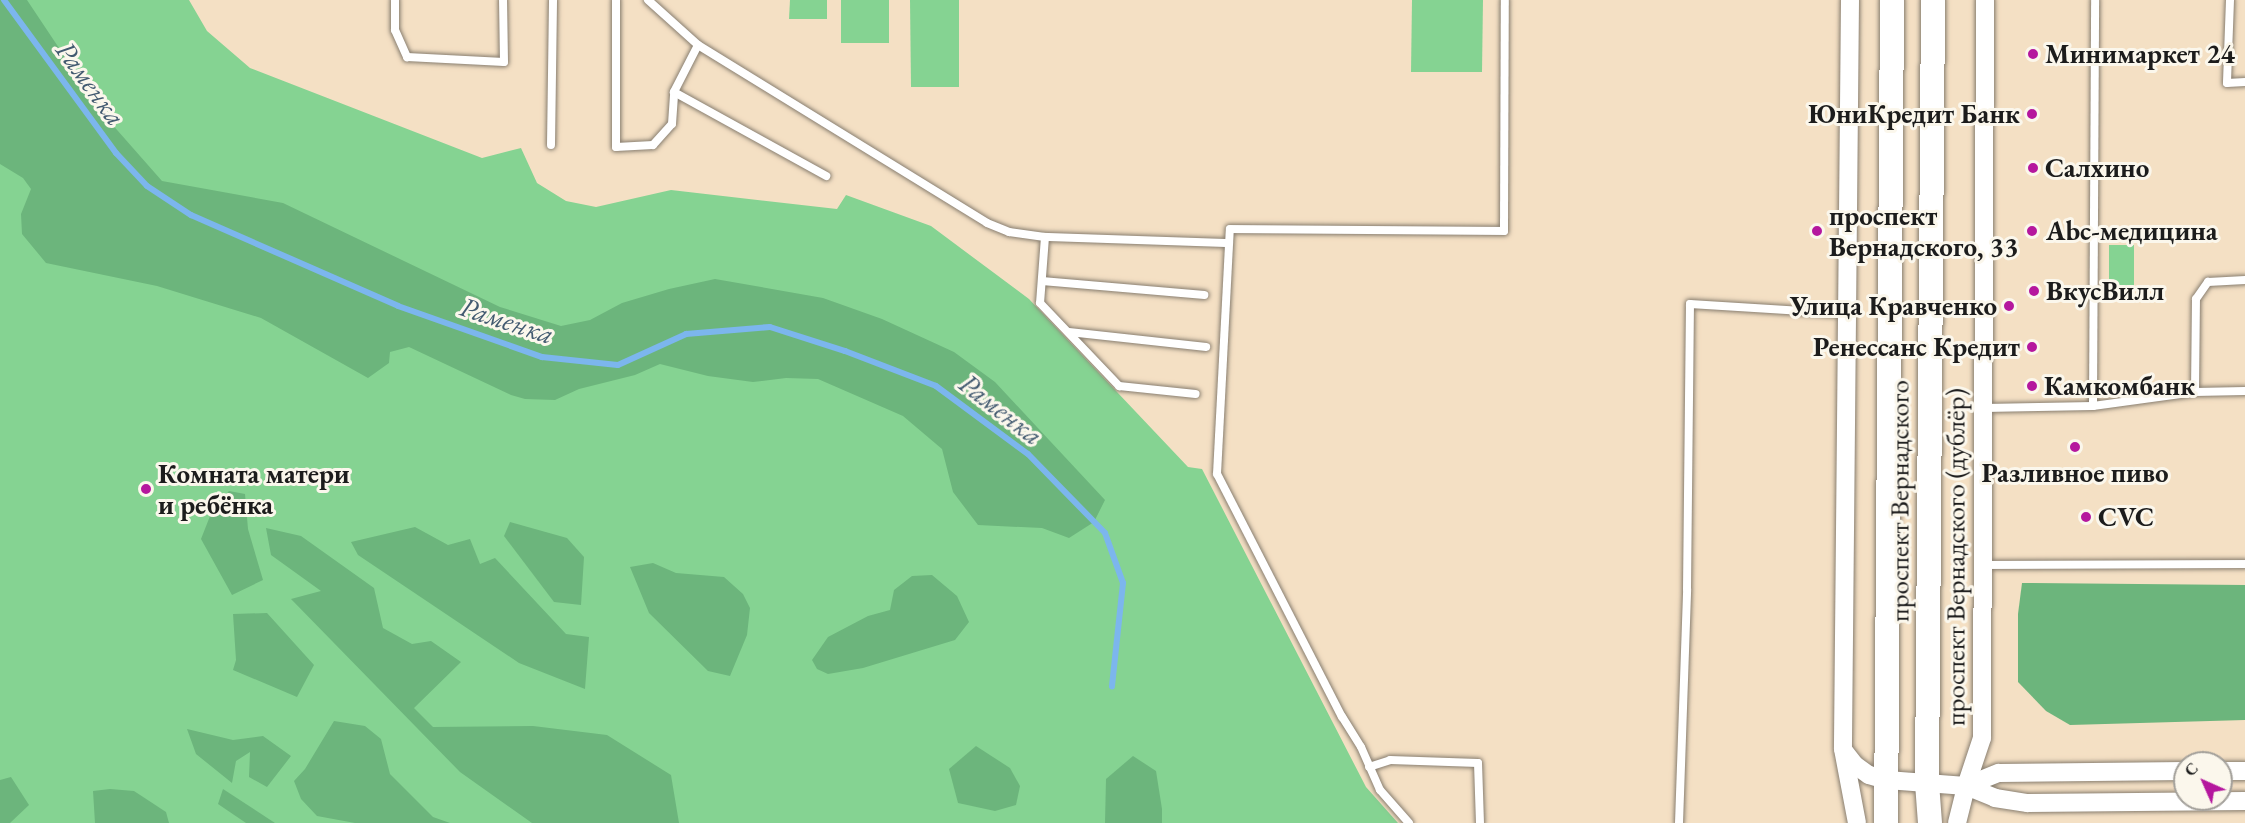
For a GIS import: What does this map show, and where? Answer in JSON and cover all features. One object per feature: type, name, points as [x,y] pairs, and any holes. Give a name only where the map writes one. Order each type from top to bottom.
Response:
[{"type":"main road","name":"проспект Вернадского","points":[[1886,823],[1892,0]]},
{"type":"main road","name":"проспект Вернадского","points":[[1930,823],[1927,783],[1933,0]]},
{"type":"street","points":[[1850,0],[1843,749],[1857,823]]},
{"type":"street","name":"проспект Вернадского (дублёр)","points":[[1958,823],[1966,786],[1982,738],[1985,0]]},
{"type":"street","points":[[1843,749],[1855,765],[1869,775],[1887,780],[1966,786],[1995,798],[2028,802],[2245,801]]},
{"type":"street","points":[[2157,771],[2158,802]]},
{"type":"street","points":[[1966,786],[1999,772],[2173,771]]},
{"type":"lane","points":[[395,0],[395,30],[407,57],[504,62],[503,0]]},
{"type":"lane","points":[[551,145],[553,0]]},
{"type":"lane","points":[[616,0],[616,147],[653,145],[672,124],[674,92],[698,45]]},
{"type":"lane","points":[[648,0],[698,45],[987,223],[1009,232],[1046,237],[1229,243]]},
{"type":"lane","points":[[1409,823],[1380,790],[1370,766],[1217,474],[1230,229],[1504,231],[1505,0]]},
{"type":"lane","points":[[2093,406],[2095,0]]},
{"type":"lane","points":[[2230,0],[2227,83],[2245,82]]},
{"type":"lane","points":[[674,92],[826,176]]},
{"type":"lane","points":[[1046,237],[1040,303],[1119,386],[1196,394]]},
{"type":"lane","points":[[2195,392],[2196,299],[2208,282],[2245,280]]},
{"type":"lane","points":[[1042,281],[1204,295]]},
{"type":"lane","points":[[1679,823],[1688,589],[1690,304],[1847,314]]},
{"type":"lane","points":[[1069,332],[1206,347]]},
{"type":"lane","points":[[1983,408],[2093,406],[2195,392],[2245,391]]},
{"type":"lane","points":[[1984,565],[2245,564]]},
{"type":"lane","points":[[1370,766],[1390,760],[1478,763],[1480,823]]},
{"type":"green space","points":[[0,0],[189,0],[207,31],[250,68],[482,158],[521,148],[537,183],[566,201],[596,207],[671,190],[837,209],[846,195],[931,226],[1029,299],[1188,467],[1202,469],[1366,787],[1398,823],[0,823]]},
{"type":"green space","points":[[0,0],[27,0],[103,114],[162,181],[283,203],[500,307],[561,326],[590,320],[622,303],[669,289],[715,279],[823,298],[882,319],[954,352],[995,382],[1105,500],[1094,522],[1069,538],[1042,528],[978,525],[953,492],[942,449],[903,416],[818,379],[786,378],[753,382],[708,376],[660,364],[635,375],[579,389],[555,400],[525,399],[511,395],[409,347],[390,352],[389,363],[368,378],[261,318],[157,286],[46,263],[22,234],[21,214],[31,189],[23,178],[0,164]]},
{"type":"green space","points":[[790,0],[827,0],[827,19],[789,19]]},
{"type":"green space","points":[[841,0],[889,0],[889,43],[841,43]]},
{"type":"green space","points":[[910,0],[959,0],[959,87],[911,87]]},
{"type":"green space","points":[[1412,0],[1483,0],[1482,72],[1411,72]]},
{"type":"green space","points":[[2109,245],[2134,245],[2134,299],[2109,299]]},
{"type":"green space","points":[[229,491],[245,494],[248,529],[263,580],[232,595],[201,539],[212,511]]},
{"type":"green space","points":[[510,522],[567,538],[584,557],[581,605],[554,602],[504,536]]},
{"type":"green space","points":[[415,527],[448,545],[470,539],[480,564],[495,558],[566,634],[589,637],[585,689],[519,663],[358,555],[351,542]]},
{"type":"green space","points":[[266,528],[301,536],[374,588],[383,628],[412,644],[431,641],[461,662],[414,708],[433,727],[533,726],[607,735],[671,775],[679,823],[532,823],[460,772],[291,599],[321,591],[271,555]]},
{"type":"green space","points":[[653,563],[676,573],[724,577],[743,594],[750,608],[747,635],[730,676],[708,671],[649,613],[630,567]]},
{"type":"green space","points":[[932,575],[957,596],[969,622],[955,640],[863,668],[828,674],[817,669],[812,660],[828,637],[868,616],[890,610],[894,590],[912,576]]},
{"type":"green space","points":[[2022,583],[2245,585],[2245,720],[2070,725],[2046,711],[2018,682],[2018,614]]},
{"type":"green space","points":[[267,613],[314,665],[297,697],[233,670],[236,660],[233,614]]},
{"type":"green space","points":[[334,721],[365,726],[381,739],[390,774],[433,817],[450,823],[355,823],[317,816],[301,799],[294,781],[305,769]]},
{"type":"green space","points":[[187,729],[233,740],[263,736],[291,756],[267,787],[249,777],[250,752],[236,761],[232,783],[196,754]]},
{"type":"green space","points":[[976,746],[1010,768],[1020,786],[1016,805],[995,811],[958,803],[949,769]]},
{"type":"green space","points":[[1133,756],[1156,771],[1162,823],[1105,823],[1106,779]]},
{"type":"green space","points":[[11,777],[29,805],[10,823],[0,823],[0,780]]},
{"type":"green space","points":[[110,789],[134,791],[166,812],[169,823],[95,823],[93,791]]},
{"type":"green space","points":[[223,789],[275,823],[246,823],[218,804]]},
{"type":"waterway","name":"Раменка","points":[[4,0],[116,153],[147,186],[191,215],[398,306],[542,357],[618,365],[686,334],[770,327],[845,351],[936,386],[1028,454],[1105,533],[1123,583],[1112,686]]},
{"type":"place","name":"Минимаркет 24","points":[[2033,54]]},
{"type":"place","name":"ЮниКредит Банк","points":[[2032,114]]},
{"type":"place","name":"Салхино","points":[[2033,168]]},
{"type":"place","name":"проспект Вернадского, 33","points":[[1817,231]]},
{"type":"place","name":"Abc-медицина","points":[[2032,231]]},
{"type":"place","name":"ВкусВилл","points":[[2034,291]]},
{"type":"place","name":"Улица Кравченко","points":[[2009,306]]},
{"type":"place","name":"Ренессанс Кредит","points":[[2032,347]]},
{"type":"place","name":"Камкомбанк","points":[[2032,386]]},
{"type":"place","name":"Разливное пиво","points":[[2075,447]]},
{"type":"place","name":"Комната матери и ребёнка","points":[[146,489]]},
{"type":"place","name":"CVC","points":[[2086,517]]}]
